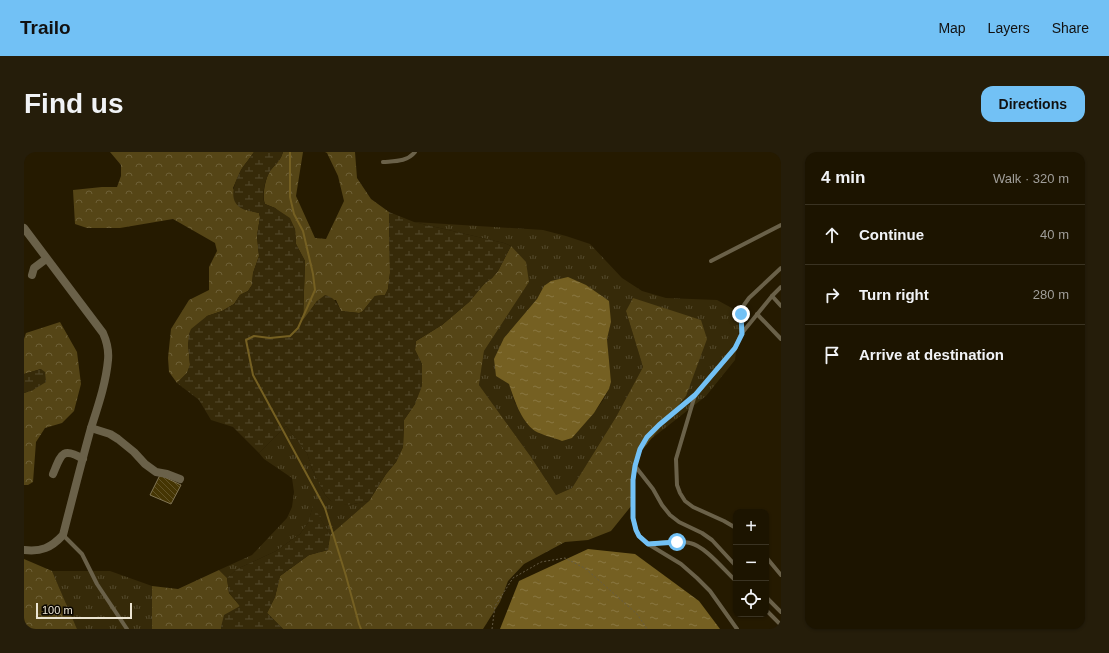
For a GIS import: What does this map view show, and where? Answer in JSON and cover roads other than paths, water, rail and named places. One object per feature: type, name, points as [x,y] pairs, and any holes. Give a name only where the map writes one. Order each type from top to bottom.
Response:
[{"type":"street","points":[[24,228],[103,333],[108,344],[109,358],[99,406],[63,535],[52,546],[33,551],[24,550]]},
{"type":"street","points":[[32,275],[34,268],[46,258]]},
{"type":"street","points":[[92,428],[110,434],[118,439],[156,472],[180,479]]},
{"type":"street","points":[[53,474],[61,456],[68,452],[73,453],[83,459]]},
{"type":"lane","points":[[383,162],[405,160],[412,156],[415,152]]},
{"type":"lane","points":[[711,261],[781,225]]},
{"type":"lane","points":[[742,334],[741,314],[744,305],[749,298],[781,268]]},
{"type":"lane","points":[[737,629],[710,591],[697,578],[681,564],[648,544],[639,536],[633,518],[633,480],[640,449],[647,437],[695,395],[735,348],[742,334],[757,314],[781,287]]},
{"type":"lane","points":[[772,296],[781,306]]},
{"type":"lane","points":[[757,314],[781,339]]},
{"type":"lane","points":[[695,395],[676,459],[677,485],[685,501],[693,507],[733,526]]},
{"type":"lane","points":[[635,466],[653,489],[662,505],[670,515],[679,522],[702,532],[712,540],[733,563]]},
{"type":"lane","points":[[63,535],[82,554],[97,584],[127,629]]},
{"type":"lane","points":[[648,544],[677,542],[690,543],[701,548],[733,578]]},
{"type":"lane","points":[[769,561],[781,575]]},
{"type":"lane","points":[[769,600],[781,612]]},
{"type":"lane","points":[[769,613],[781,625]]},
{"type":"water","points":[[568,277],[586,285],[609,301],[611,322],[607,339],[611,382],[609,389],[594,413],[572,438],[562,441],[541,434],[530,427],[522,416],[509,384],[496,376],[494,359],[504,338],[537,299],[544,286],[551,281]]},
{"type":"water","points":[[588,549],[635,554],[699,601],[720,629],[500,629],[519,581]]},
{"type":"waterway","points":[[290,152],[290,197],[294,214],[303,231],[313,274],[315,290],[298,328],[290,336],[270,338],[254,336],[246,340],[253,375],[325,508],[361,629]]}]
